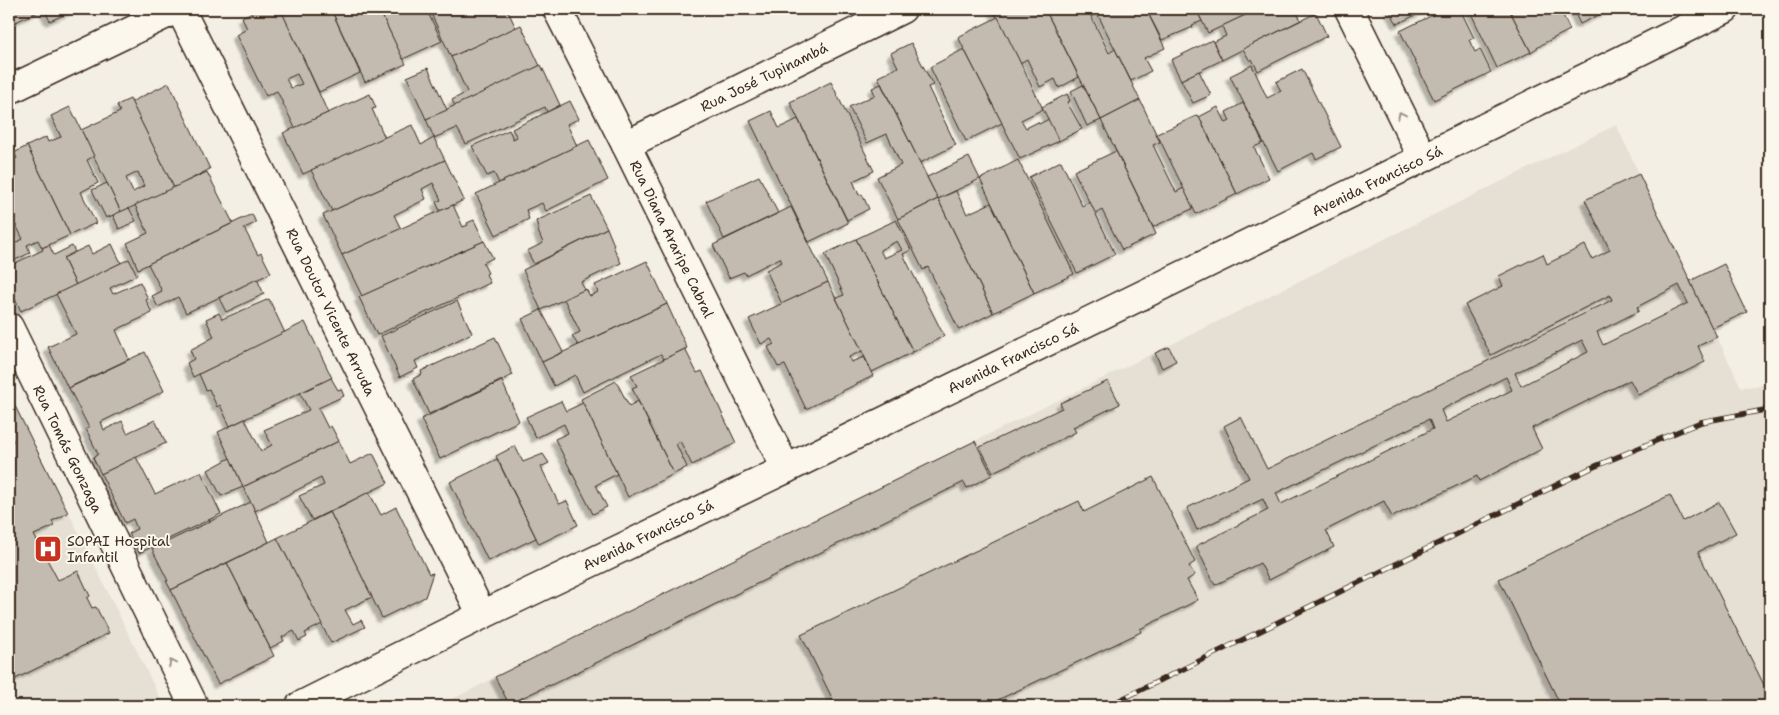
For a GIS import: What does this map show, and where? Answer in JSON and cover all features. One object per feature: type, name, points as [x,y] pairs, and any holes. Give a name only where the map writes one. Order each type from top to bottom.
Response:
[{"type":"street","points":[[9,90],[178,9]]},
{"type":"street","name":"Rua Doutor Vicente Arruda","points":[[178,9],[482,615]]},
{"type":"street","name":"Rua Diana Araripe Cabral","points":[[557,9],[786,469]]},
{"type":"street","name":"Rua José Tupinambá","points":[[626,145],[902,9]]},
{"type":"street","points":[[1349,9],[1423,158]]},
{"type":"street","name":"Avenida Francisco Sá","points":[[300,706],[482,615],[1423,158],[1712,11]]},
{"type":"street","name":"Rua Tomás Gonzaga","points":[[9,326],[194,706]]},
{"type":"shaded area","points":[[1616,125],[1741,387],[1770,385],[1770,706],[438,706]]},
{"type":"shaded area","name":"SOPAI Hospital Infantil","points":[[9,392],[164,706],[9,706]]},
{"type":"building","points":[[9,9],[44,9],[9,25]]},
{"type":"building","points":[[44,9],[77,9],[50,21]]},
{"type":"building","points":[[259,9],[281,9],[328,113],[295,128],[277,91],[266,96],[236,35],[247,29],[242,17]],"holes":[[[297,74],[302,84],[291,88],[286,79]]]},
{"type":"building","points":[[331,9],[360,73],[319,92],[281,10]]},
{"type":"building","points":[[331,9],[379,9],[406,64],[365,82]]},
{"type":"building","points":[[379,9],[426,9],[442,41],[403,59]]},
{"type":"building","points":[[429,9],[507,9],[516,28],[451,57]]},
{"type":"building","points":[[993,9],[1045,9],[1079,77],[1059,88],[1055,79],[1040,87],[1027,59],[1020,63]]},
{"type":"building","points":[[1045,9],[1095,9],[1097,13],[1091,16],[1109,53],[1115,49],[1140,100],[1101,120]]},
{"type":"building","points":[[1095,9],[1146,9],[1165,48],[1144,58],[1151,71],[1131,81]]},
{"type":"building","points":[[1146,9],[1196,9],[1202,21],[1192,25],[1193,27],[1162,40]]},
{"type":"building","points":[[1196,9],[1258,9],[1208,33]]},
{"type":"building","points":[[1258,9],[1295,9],[1301,20],[1222,60],[1213,42],[1226,36],[1222,26]]},
{"type":"building","points":[[1389,9],[1428,9],[1397,24]]},
{"type":"building","points":[[1445,9],[1460,9],[1474,38],[1469,40],[1475,52],[1480,49],[1491,72],[1434,100],[1400,31]]},
{"type":"building","points":[[1469,9],[1509,9],[1531,52],[1497,68]]},
{"type":"building","points":[[1509,9],[1560,9],[1570,30],[1531,52]]},
{"type":"building","points":[[1573,9],[1611,9],[1580,24]]},
{"type":"building","points":[[1316,13],[1327,36],[1258,71],[1252,59],[1250,61],[1243,49]]},
{"type":"building","points":[[998,17],[1043,109],[1021,120],[1026,128],[1049,119],[1059,141],[1020,159],[958,37]]},
{"type":"building","points":[[521,25],[540,66],[455,106],[452,100],[467,92],[451,57]]},
{"type":"building","points":[[1212,40],[1222,60],[1181,80],[1171,60]]},
{"type":"building","points":[[911,43],[933,85],[928,87],[956,145],[920,163],[878,77],[898,67],[891,53]]},
{"type":"building","points":[[964,49],[1002,123],[966,141],[930,67]]},
{"type":"building","points":[[541,65],[560,105],[547,112],[545,107],[466,144],[457,128],[434,138],[426,119]]},
{"type":"building","points":[[1252,65],[1267,98],[1281,91],[1276,82],[1302,69],[1341,147],[1316,159],[1313,153],[1278,171],[1230,76]]},
{"type":"building","points":[[428,68],[447,110],[426,119],[407,77]]},
{"type":"building","points":[[1199,71],[1211,95],[1193,103],[1181,80]]},
{"type":"building","points":[[831,82],[874,171],[853,181],[859,195],[862,194],[869,209],[847,220],[790,102]]},
{"type":"building","points":[[169,83],[210,169],[174,188],[131,102]]},
{"type":"building","points":[[881,84],[938,199],[898,219],[877,177],[901,165],[887,134],[867,143],[849,107],[875,95],[872,88]]},
{"type":"building","points":[[1083,85],[1101,120],[1087,126],[1071,91]]},
{"type":"building","points":[[370,94],[376,108],[372,109],[385,138],[303,174],[283,133]]},
{"type":"building","points":[[1067,94],[1070,101],[1067,102],[1082,129],[1059,141],[1042,107]]},
{"type":"building","points":[[130,99],[174,188],[121,212],[81,130],[120,112],[117,105]],"holes":[[[138,172],[144,186],[133,192],[126,178]]]},
{"type":"building","points":[[1140,100],[1160,142],[1153,145],[1176,192],[1184,188],[1194,208],[1153,227],[1101,120]]},
{"type":"building","points":[[570,101],[579,119],[567,124],[577,146],[499,183],[494,173],[487,176],[472,146],[509,130],[513,139],[517,137],[512,129]]},
{"type":"building","points":[[1243,103],[1263,143],[1254,147],[1269,178],[1237,194],[1199,117],[1218,107],[1226,123],[1230,121],[1226,112]]},
{"type":"building","points":[[70,107],[94,156],[87,160],[98,183],[81,192],[96,223],[70,235],[27,146],[46,137],[48,142],[61,137],[51,116]]},
{"type":"building","points":[[771,111],[779,128],[798,119],[848,223],[809,242],[750,121]]},
{"type":"building","points":[[1198,115],[1237,194],[1196,214],[1157,134]]},
{"type":"building","points":[[412,125],[421,145],[434,138],[445,160],[332,211],[311,170]]},
{"type":"building","points":[[589,140],[608,180],[546,211],[542,203],[526,210],[529,219],[496,235],[476,194]]},
{"type":"building","points":[[27,146],[70,235],[42,248],[38,240],[27,245],[30,253],[15,260],[9,246],[23,239],[16,225],[9,228],[9,161],[17,158],[14,153]]},
{"type":"building","points":[[1116,151],[1156,234],[1122,250],[1102,210],[1095,214],[1074,171]]},
{"type":"building","points":[[969,157],[980,179],[938,199],[927,177]]},
{"type":"building","points":[[445,160],[464,200],[440,211],[436,202],[441,200],[433,183],[422,189],[426,199],[394,215],[401,229],[342,255],[323,215]]},
{"type":"building","points":[[1018,160],[1074,274],[1034,293],[980,179]]},
{"type":"building","points":[[1061,161],[1082,206],[1090,202],[1115,254],[1077,273],[1029,177]]},
{"type":"building","points":[[207,172],[233,223],[138,269],[127,243],[148,233],[135,205]]},
{"type":"building","points":[[1639,174],[1717,337],[1698,346],[1705,362],[1638,395],[1630,380],[1532,428],[1542,449],[1479,481],[1477,476],[1392,517],[1384,501],[1326,530],[1334,547],[1269,580],[1260,563],[1215,585],[1196,546],[1268,510],[1263,499],[1197,530],[1187,508],[1249,478],[1224,426],[1241,417],[1267,469],[1612,300],[1610,295],[1491,355],[1465,305],[1503,286],[1499,276],[1543,254],[1547,264],[1585,245],[1592,259],[1610,250],[1585,200]],"holes":[[[1679,285],[1688,303],[1603,345],[1597,332],[1639,311],[1637,307]],[[1582,340],[1588,352],[1521,386],[1515,373]],[[1506,377],[1512,390],[1446,422],[1441,410]],[[1429,419],[1433,429],[1281,504],[1276,493]]]},
{"type":"building","points":[[759,176],[778,213],[724,239],[706,201]]},
{"type":"building","points":[[107,183],[121,212],[106,218],[92,190]]},
{"type":"building","points":[[956,191],[967,214],[991,203],[1034,293],[993,313],[938,199]]},
{"type":"building","points":[[591,196],[607,228],[534,264],[527,251],[543,243],[536,221]]},
{"type":"building","points":[[938,199],[993,313],[959,330],[928,267],[923,270],[898,219]]},
{"type":"building","points":[[453,205],[463,227],[474,220],[484,241],[362,296],[342,255]]},
{"type":"building","points":[[791,207],[828,282],[782,304],[766,270],[782,262],[780,258],[746,275],[744,272],[729,278],[713,245]]},
{"type":"building","points":[[129,208],[136,221],[119,229],[113,215]]},
{"type":"building","points":[[252,214],[256,223],[244,228],[258,255],[261,253],[271,273],[186,313],[178,297],[158,307],[152,296],[162,291],[148,264]]},
{"type":"building","points":[[896,220],[911,250],[903,254],[944,336],[913,352],[856,239]],"holes":[[[897,241],[902,250],[884,258],[880,250]]]},
{"type":"building","points":[[607,228],[621,263],[581,282],[585,290],[541,310],[523,270]]},
{"type":"building","points":[[856,239],[913,352],[872,372],[836,298],[844,295],[825,254]]},
{"type":"building","points":[[484,241],[493,258],[483,263],[490,283],[377,335],[359,297]]},
{"type":"building","points":[[112,244],[121,263],[76,285],[63,258],[88,246],[92,254]]},
{"type":"building","points":[[49,245],[54,255],[72,246],[75,252],[63,258],[76,285],[21,311],[9,287],[9,276],[12,275],[9,266],[43,250],[42,248]]},
{"type":"building","points":[[129,259],[137,275],[110,288],[113,294],[140,282],[152,313],[116,330],[129,359],[68,388],[48,347],[76,334],[56,294]]},
{"type":"building","points":[[647,261],[667,304],[578,345],[572,336],[580,332],[564,299],[586,289],[590,296],[598,292],[595,285]]},
{"type":"building","points":[[1724,264],[1747,312],[1712,328],[1690,281]]},
{"type":"building","points":[[257,279],[264,294],[226,312],[219,298]]},
{"type":"building","points":[[828,282],[862,351],[849,357],[851,362],[864,357],[873,376],[806,409],[785,365],[778,367],[768,347],[774,344],[771,339],[761,344],[749,319]]},
{"type":"building","points":[[269,299],[285,333],[193,377],[187,363],[194,359],[190,350],[214,337],[206,319],[219,313],[222,319]]},
{"type":"building","points":[[457,301],[472,333],[415,361],[418,368],[400,377],[381,336]]},
{"type":"building","points":[[667,304],[687,348],[664,359],[661,354],[583,392],[575,375],[554,386],[542,362]]},
{"type":"building","points":[[541,310],[563,352],[542,362],[522,319]]},
{"type":"building","points":[[305,322],[332,378],[230,426],[220,405],[217,407],[209,389],[206,390],[199,374]]},
{"type":"building","points":[[495,337],[513,375],[429,414],[413,379],[422,374],[421,371]]},
{"type":"building","points":[[1169,347],[1176,361],[1162,368],[1155,353]]},
{"type":"building","points":[[685,349],[697,373],[702,371],[736,443],[692,465],[680,441],[676,444],[687,467],[674,474],[632,388],[637,386],[631,375]]},
{"type":"building","points":[[145,352],[164,391],[101,422],[104,430],[122,421],[127,433],[155,420],[166,443],[101,474],[93,458],[98,454],[86,429],[89,428],[69,388]]},
{"type":"building","points":[[331,378],[338,390],[341,389],[344,396],[318,408],[328,428],[331,426],[339,441],[243,487],[218,432],[245,419],[261,451],[272,445],[264,430],[309,410],[300,393]]},
{"type":"building","points":[[502,381],[519,421],[440,459],[421,419]]},
{"type":"building","points":[[616,381],[629,406],[638,401],[674,474],[628,497],[581,399]]},
{"type":"building","points":[[1108,381],[1120,404],[1073,427],[1076,432],[993,472],[980,447],[1062,408],[1060,403]]},
{"type":"building","points":[[9,394],[68,513],[52,521],[54,526],[34,535],[58,580],[78,571],[90,596],[87,598],[92,608],[96,607],[109,633],[9,682],[9,604],[11,602],[9,598],[9,444],[13,442],[12,438],[9,439]]},
{"type":"building","points":[[561,401],[566,411],[583,403],[617,474],[596,485],[607,507],[593,514],[555,439],[568,433],[564,424],[536,438],[526,417]]},
{"type":"building","points":[[339,441],[350,464],[373,453],[388,483],[312,520],[299,496],[324,485],[321,478],[255,511],[243,487]]},
{"type":"building","points":[[975,441],[992,475],[967,488],[964,482],[509,704],[495,677]]},
{"type":"building","points":[[515,446],[523,462],[543,454],[549,463],[541,467],[559,504],[567,501],[578,525],[539,544],[496,456]]},
{"type":"building","points":[[136,457],[155,494],[201,472],[221,514],[139,553],[129,533],[137,529],[133,519],[125,523],[101,474]]},
{"type":"building","points":[[230,458],[243,487],[221,496],[208,470]]},
{"type":"building","points":[[497,459],[536,538],[488,561],[450,482]]},
{"type":"building","points":[[1153,477],[1195,562],[1189,566],[1195,575],[1187,580],[1198,600],[1140,629],[1141,632],[985,706],[836,706],[801,635],[1079,501],[1084,512]]},
{"type":"building","points":[[369,492],[381,515],[396,507],[429,574],[433,573],[425,597],[382,618],[330,512]]},
{"type":"building","points":[[1670,495],[1683,521],[1719,502],[1736,533],[1698,552],[1770,697],[1770,706],[1561,706],[1499,579]]},
{"type":"building","points":[[251,502],[269,542],[171,590],[152,549]]},
{"type":"building","points":[[330,512],[372,597],[345,610],[353,624],[361,620],[365,627],[331,643],[277,538]]},
{"type":"building","points":[[277,538],[322,624],[305,633],[307,637],[299,641],[294,631],[282,637],[284,641],[270,648],[227,563]]},
{"type":"building","points":[[227,563],[274,656],[218,684],[171,590]]},
{"type":"railway","points":[[1108,706],[1591,468],[1701,422],[1770,409]]},
{"type":"place","name":"SOPAI Hospital Infantil","points":[[48,549]]}]
